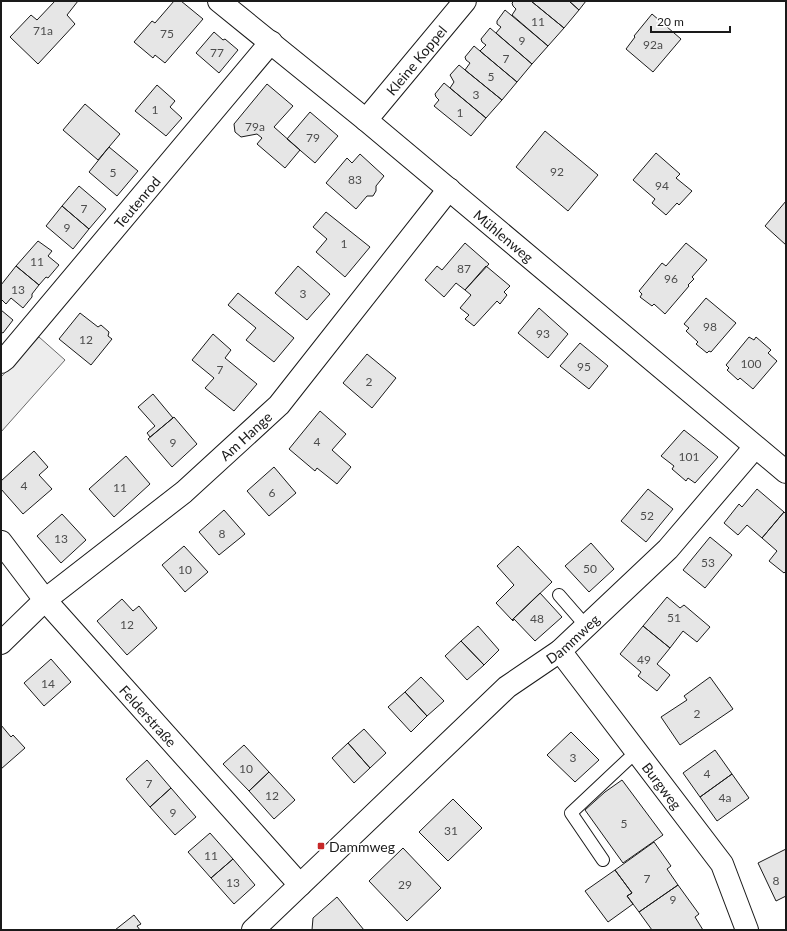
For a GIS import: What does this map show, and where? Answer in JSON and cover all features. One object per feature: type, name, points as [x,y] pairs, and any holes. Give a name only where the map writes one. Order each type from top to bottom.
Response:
[{"type":"street","name":"Mühlenweg","points":[[219,1],[366,120],[755,448],[786,472]]},
{"type":"street","name":"Kleine Koppel","points":[[366,120],[465,1]]},
{"type":"street","name":"Teutenrod","points":[[1,362],[271,42]]},
{"type":"street","name":"Am Hange","points":[[1,642],[45,600],[184,492],[279,405],[449,189]]},
{"type":"street","name":"Dammweg","points":[[260,928],[300,885],[507,687],[560,651],[668,549],[755,448]]},
{"type":"street","name":"Felderstraße","points":[[1,542],[45,600],[300,885]]},
{"type":"street","name":"Burgweg","points":[[560,651],[722,864],[747,930]]},
{"type":"lane","points":[[559,595],[586,626]]},
{"type":"lane","points":[[603,860],[571,813],[637,751]]},
{"type":"shaded area","points":[[39,337],[65,360],[1,432],[1,377]]},
{"type":"building","points":[[55,1],[78,1],[67,15],[75,24],[38,64],[10,37],[31,15],[37,20]]},
{"type":"building","points":[[174,1],[181,1],[203,19],[165,63],[155,55],[153,58],[134,42],[152,21],[155,23]]},
{"type":"building","points":[[514,1],[531,1],[564,28],[548,46],[512,15],[516,9],[512,3]]},
{"type":"building","points":[[531,1],[569,1],[579,10],[564,28]]},
{"type":"building","points":[[569,1],[586,1],[579,10]]},
{"type":"building","points":[[505,10],[548,46],[532,64],[496,33],[501,27],[497,24],[497,21]]},
{"type":"building","points":[[652,14],[681,39],[653,72],[626,49],[635,37],[634,36]]},
{"type":"building","points":[[490,28],[532,64],[517,82],[480,51],[486,45],[481,39]]},
{"type":"building","points":[[214,32],[238,50],[219,73],[196,53]]},
{"type":"building","points":[[474,46],[517,82],[502,100],[465,70],[470,63],[465,57]]},
{"type":"building","points":[[459,65],[502,100],[486,118],[450,88],[454,82],[450,75]]},
{"type":"building","points":[[444,83],[486,118],[471,136],[434,106],[439,100],[435,94]]},
{"type":"building","points":[[267,84],[293,106],[274,127],[300,150],[285,168],[257,144],[262,138],[257,134],[241,137],[235,132],[234,124]]},
{"type":"building","points":[[157,85],[175,101],[170,107],[182,118],[166,136],[135,111]]},
{"type":"building","points":[[85,104],[120,134],[98,160],[63,130]]},
{"type":"building","points":[[310,112],[338,136],[315,163],[287,139]]},
{"type":"building","points":[[545,131],[598,175],[568,211],[516,167]]},
{"type":"building","points":[[109,147],[138,171],[117,196],[89,172]]},
{"type":"building","points":[[656,153],[680,174],[676,178],[692,191],[679,205],[677,203],[666,215],[652,203],[655,199],[633,180]]},
{"type":"building","points":[[360,154],[384,176],[376,186],[376,191],[373,196],[367,196],[356,209],[326,183],[347,158],[352,163]]},
{"type":"building","points":[[79,186],[106,209],[89,229],[62,206]]},
{"type":"building","points":[[786,201],[786,245],[765,226]]},
{"type":"building","points":[[62,206],[89,229],[73,249],[46,226]]},
{"type":"building","points":[[326,212],[370,247],[345,277],[316,252],[327,239],[313,227]]},
{"type":"building","points":[[38,241],[52,251],[48,256],[59,265],[48,278],[46,277],[39,285],[16,266]]},
{"type":"building","points":[[465,243],[489,264],[465,290],[456,283],[444,297],[425,280],[437,266],[442,270]]},
{"type":"building","points":[[686,243],[707,260],[692,277],[694,279],[688,285],[689,286],[665,314],[654,304],[652,306],[640,297],[642,294],[639,291],[662,263],[666,266]]},
{"type":"building","points":[[16,266],[39,285],[23,308],[11,298],[6,304],[1,299],[1,285]]},
{"type":"building","points":[[298,266],[330,294],[307,320],[275,293]]},
{"type":"building","points":[[486,266],[510,286],[504,292],[507,295],[500,304],[497,301],[474,326],[465,319],[469,315],[460,308],[471,295],[465,290]]},
{"type":"building","points":[[238,293],[294,338],[274,362],[246,340],[256,328],[228,305]]},
{"type":"building","points":[[706,298],[736,323],[711,352],[709,351],[707,353],[696,344],[698,342],[686,331],[689,328],[684,324]]},
{"type":"building","points":[[539,308],[568,334],[548,358],[518,333]]},
{"type":"building","points":[[1,310],[13,320],[3,333],[1,332]]},
{"type":"building","points":[[80,313],[98,327],[101,325],[109,332],[108,336],[112,339],[91,365],[59,339]]},
{"type":"building","points":[[213,334],[231,350],[225,358],[257,384],[234,411],[205,388],[214,378],[192,360]]},
{"type":"building","points":[[749,337],[754,340],[756,337],[771,350],[768,353],[777,361],[753,389],[740,378],[738,380],[727,370],[729,368],[726,365]]},
{"type":"building","points":[[580,343],[608,366],[589,389],[560,366]]},
{"type":"building","points":[[367,354],[396,378],[372,408],[343,383]]},
{"type":"building","points":[[153,394],[173,418],[150,437],[147,433],[155,426],[138,407]]},
{"type":"building","points":[[320,411],[346,434],[332,450],[351,467],[337,484],[317,468],[315,471],[289,449]]},
{"type":"building","points":[[174,417],[197,444],[172,467],[148,439]]},
{"type":"building","points":[[684,430],[718,457],[695,483],[688,478],[686,481],[672,469],[674,466],[661,456]]},
{"type":"building","points":[[34,451],[48,467],[39,475],[52,489],[23,514],[1,489],[1,481]]},
{"type":"building","points":[[126,456],[150,484],[114,517],[89,489]]},
{"type":"building","points":[[274,467],[296,493],[269,516],[247,491]]},
{"type":"building","points":[[648,489],[673,509],[646,542],[621,521]]},
{"type":"building","points":[[757,489],[784,512],[762,538],[747,525],[738,535],[724,523],[739,504],[742,507]]},
{"type":"building","points":[[224,510],[245,534],[219,555],[199,532]]},
{"type":"building","points":[[784,512],[786,514],[786,571],[784,573],[769,561],[777,551],[762,538]]},
{"type":"building","points":[[62,514],[86,540],[61,563],[37,536]]},
{"type":"building","points":[[710,537],[732,555],[705,588],[683,570]]},
{"type":"building","points":[[591,543],[614,569],[589,592],[565,566]]},
{"type":"building","points":[[184,546],[208,572],[185,592],[162,565]]},
{"type":"building","points":[[518,546],[552,582],[512,620],[496,603],[514,585],[497,566]]},
{"type":"building","points":[[540,593],[562,617],[535,641],[514,619],[513,621],[512,620]]},
{"type":"building","points":[[667,597],[680,608],[684,605],[710,627],[697,642],[683,631],[670,648],[643,626]]},
{"type":"building","points":[[122,599],[133,611],[139,606],[157,628],[127,655],[97,621]]},
{"type":"building","points":[[478,626],[499,650],[484,665],[461,641]]},
{"type":"building","points":[[643,626],[670,648],[657,664],[670,675],[657,691],[638,676],[641,672],[620,654]]},
{"type":"building","points":[[461,641],[484,665],[467,680],[445,656]]},
{"type":"building","points":[[51,659],[71,682],[44,706],[24,683]]},
{"type":"building","points":[[421,677],[444,701],[427,716],[405,692]]},
{"type":"building","points":[[710,677],[733,709],[680,745],[661,717],[687,700],[684,696]]},
{"type":"building","points":[[405,692],[427,716],[411,732],[388,707]]},
{"type":"building","points":[[1,725],[11,737],[13,735],[25,748],[1,769]]},
{"type":"building","points":[[364,729],[386,753],[370,768],[348,743]]},
{"type":"building","points":[[571,732],[599,760],[575,782],[547,755]]},
{"type":"building","points":[[348,743],[370,768],[354,783],[332,758]]},
{"type":"building","points":[[244,745],[269,772],[249,791],[223,764]]},
{"type":"building","points":[[715,750],[732,774],[700,797],[683,773]]},
{"type":"building","points":[[147,760],[171,788],[150,807],[126,779]]},
{"type":"building","points":[[269,772],[295,800],[274,819],[249,791]]},
{"type":"building","points":[[732,774],[749,798],[717,821],[700,797]]},
{"type":"building","points":[[622,780],[663,835],[623,863],[585,810],[605,792]]},
{"type":"building","points":[[171,788],[196,817],[175,835],[150,807]]},
{"type":"building","points":[[453,799],[482,828],[448,861],[419,832]]},
{"type":"building","points":[[210,833],[233,859],[211,878],[188,852]]},
{"type":"building","points":[[654,842],[671,866],[667,869],[678,885],[639,912],[627,896],[632,893],[615,870]]},
{"type":"building","points":[[403,848],[441,888],[407,921],[369,881]]},
{"type":"building","points":[[786,849],[786,896],[776,901],[758,863]]},
{"type":"building","points":[[233,859],[255,885],[234,904],[211,878]]},
{"type":"building","points":[[615,870],[632,893],[627,896],[633,904],[608,922],[585,891]]},
{"type":"building","points":[[678,885],[699,914],[695,917],[703,930],[652,930],[639,912]]},
{"type":"building","points":[[337,897],[364,930],[312,930],[313,918]]},
{"type":"building","points":[[134,915],[141,924],[137,926],[140,930],[115,930]]},
{"type":"place","name":"Dammweg","points":[[321,846]]}]
